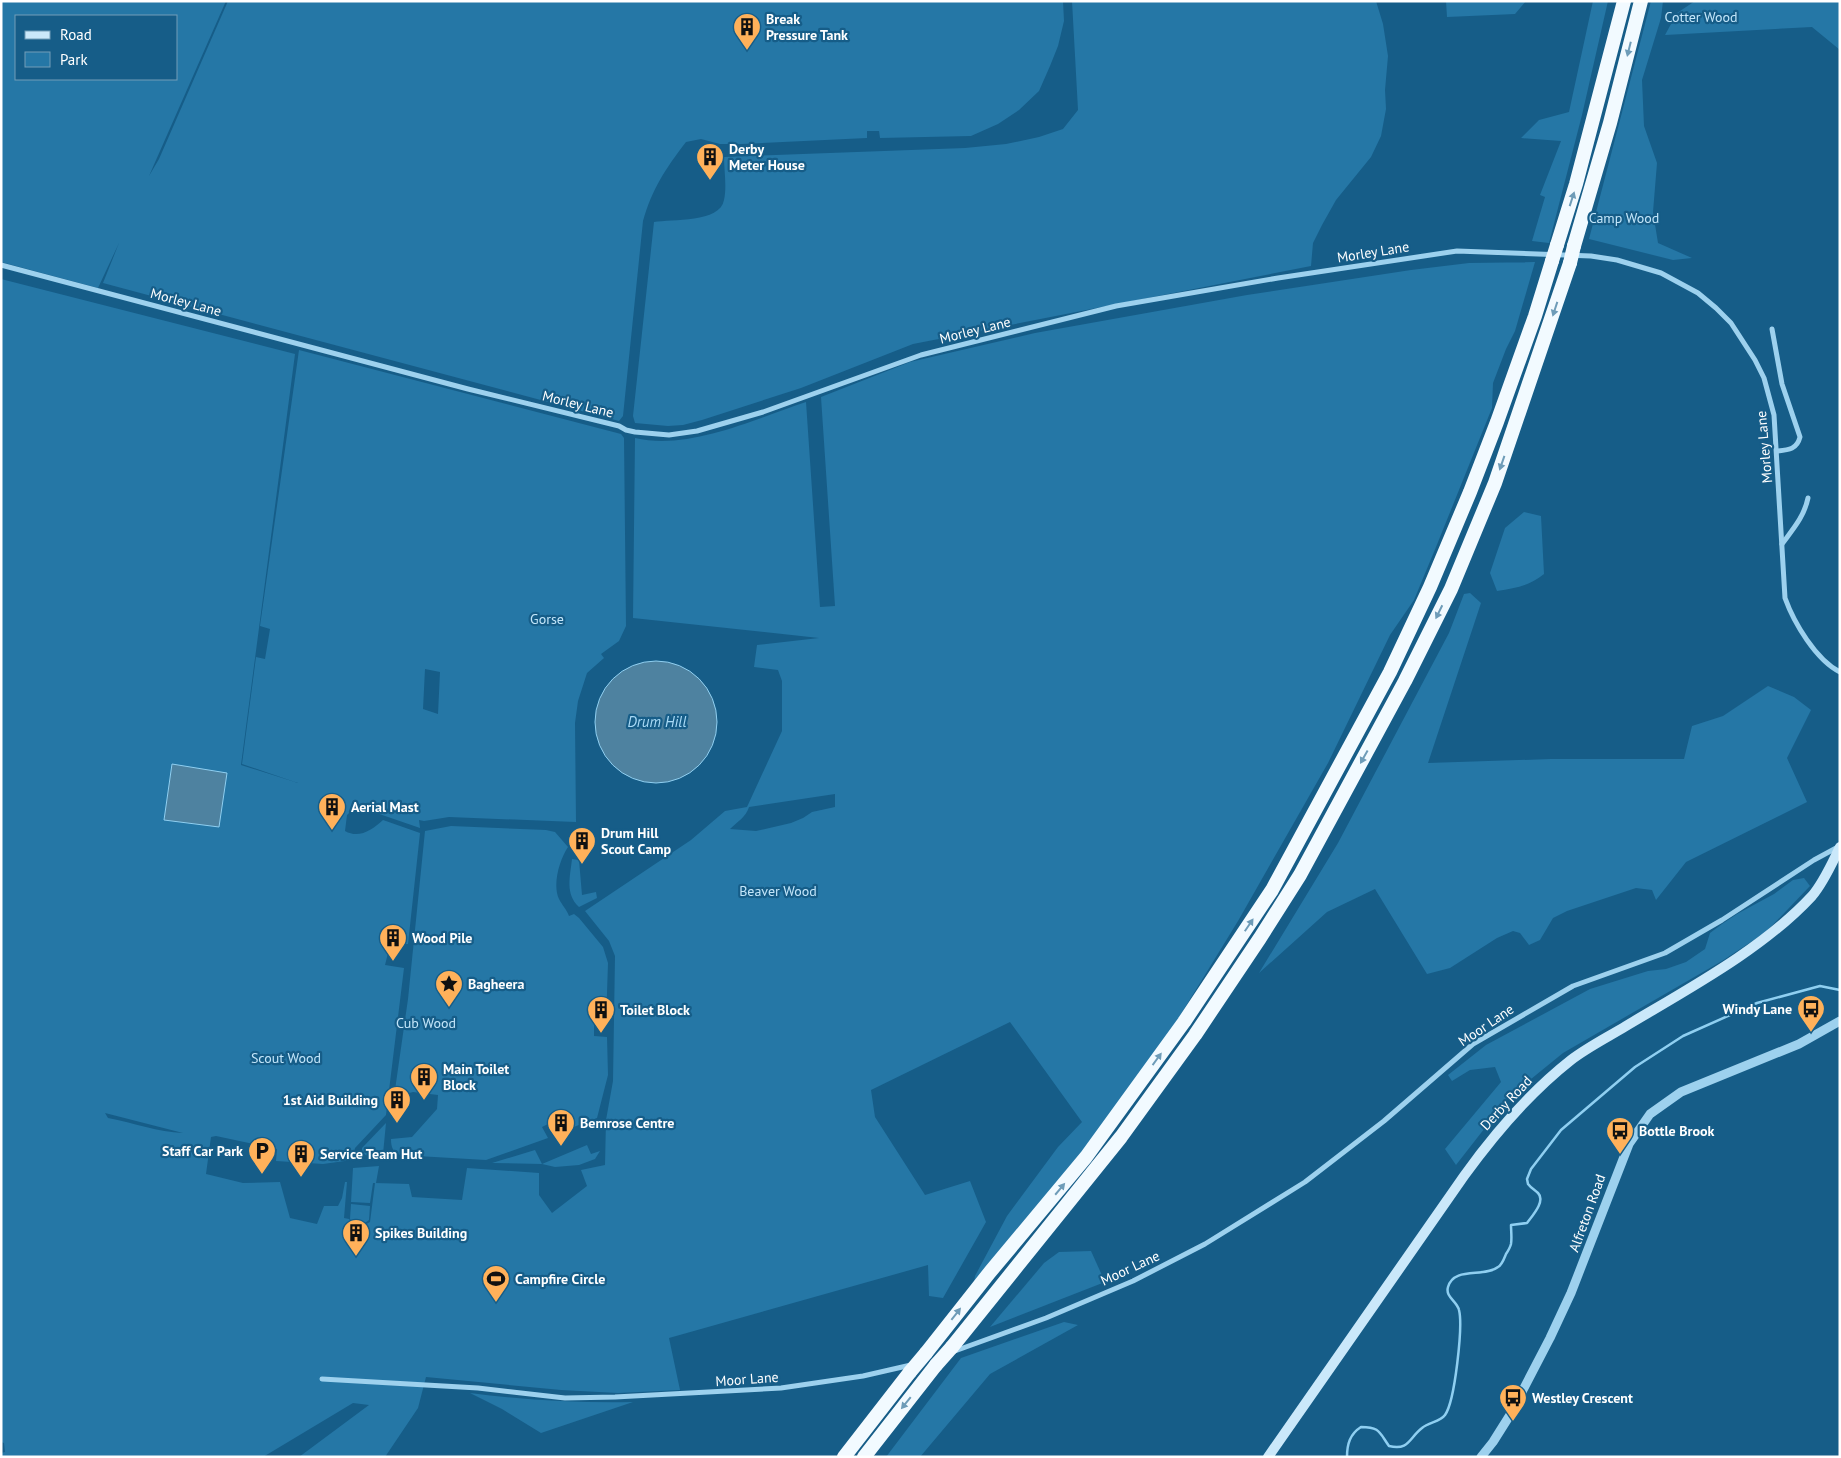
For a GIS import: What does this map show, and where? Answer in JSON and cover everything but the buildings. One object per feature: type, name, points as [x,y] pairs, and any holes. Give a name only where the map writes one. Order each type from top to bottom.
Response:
[{"type":"highway","points":[[864,1457],[990,1272],[1086,1157],[1184,1022],[1272,890],[1390,672],[1430,587],[1470,492],[1535,316],[1584,157],[1624,1]]},
{"type":"highway","points":[[844,1457],[910,1372],[952,1347],[1121,1136],[1195,1035],[1300,875],[1405,681],[1451,589],[1495,483],[1570,263],[1610,123],[1641,1]]},
{"type":"main road","name":"Derby Road","points":[[1268,1457],[1474,1162],[1491,1139],[1518,1109],[1539,1087],[1572,1059],[1681,993],[1774,931],[1812,895],[1828,872],[1840,846]]},
{"type":"street","name":"Morley Lane","points":[[1,265],[468,389],[619,426],[626,430],[669,435],[697,431],[763,412],[921,355],[1116,306],[1278,278],[1457,251],[1590,256],[1624,261],[1661,272],[1698,293],[1724,315],[1744,341],[1764,378],[1774,416],[1778,451],[1785,598],[1795,622],[1803,635],[1826,662],[1840,672]]},
{"type":"street","points":[[1772,328],[1782,384],[1800,437],[1799,443],[1794,448],[1778,451]]},
{"type":"street","points":[[1782,544],[1800,521],[1806,509],[1808,498]]},
{"type":"street","name":"Moor Lane","points":[[322,1380],[478,1388],[565,1398],[615,1397],[782,1388],[863,1376],[931,1359],[1046,1318],[1133,1281],[1205,1244],[1305,1182],[1384,1122],[1473,1044],[1573,986],[1665,953],[1722,920],[1814,860],[1840,846]]},
{"type":"street","name":"Alfreton Road","points":[[1481,1457],[1510,1415],[1546,1346],[1571,1293],[1629,1144],[1646,1119],[1661,1104],[1681,1092],[1799,1044],[1840,1022]]},
{"type":"green space","points":[[1,1],[226,1],[149,176],[159,159],[228,1],[1063,1],[1064,21],[1058,46],[1039,91],[1019,110],[998,124],[971,136],[880,138],[879,131],[867,131],[867,138],[741,144],[720,144],[701,139],[686,142],[660,179],[643,221],[623,416],[619,421],[103,283],[119,243],[98,288],[1,262]]},
{"type":"green space","points":[[1072,1],[1376,1],[1383,24],[1388,56],[1385,90],[1386,109],[1381,136],[1371,157],[1336,200],[1322,225],[1313,243],[1311,266],[913,344],[801,388],[702,420],[683,425],[668,426],[635,423],[633,416],[654,222],[705,216],[714,213],[721,207],[725,190],[724,157],[965,148],[1006,144],[1039,137],[1063,129],[1078,110]]},
{"type":"green space","points":[[1446,1],[1526,1],[1515,14],[1447,17]]},
{"type":"green space","points":[[1593,1],[1608,1],[1582,115],[1549,243],[1532,241],[1545,197],[1540,195],[1561,141],[1521,138],[1539,120],[1569,112]]},
{"type":"green space","name":"Camp Wood","points":[[1651,1],[1663,1],[1661,18],[1642,80],[1644,126],[1657,163],[1653,212],[1658,243],[1692,258],[1673,260],[1589,239]]},
{"type":"green space","name":"Cotter Wood","points":[[1695,1],[1840,1],[1840,50],[1812,27],[1665,35],[1677,13]]},
{"type":"green space","points":[[1535,262],[1515,331],[1493,383],[1492,408],[1414,600],[1390,635],[1328,763],[1238,921],[1173,1027],[1095,1137],[974,1283],[975,1276],[1007,1216],[1058,1147],[1082,1122],[1010,1022],[871,1090],[875,1117],[925,1195],[970,1181],[986,1222],[943,1298],[929,1296],[928,1265],[669,1338],[680,1390],[618,1393],[561,1390],[426,1377],[418,1408],[385,1457],[299,1457],[369,1405],[353,1403],[263,1457],[1,1457],[1,1453],[5,1452],[4,1443],[1,1442],[1,279],[295,354],[241,765],[298,783],[242,764],[256,657],[265,659],[270,629],[260,626],[299,350],[621,434],[624,438],[626,626],[619,641],[601,654],[604,658],[587,673],[578,701],[575,723],[576,822],[449,817],[419,820],[420,828],[356,806],[347,815],[345,831],[360,834],[383,820],[420,833],[408,944],[398,944],[388,953],[385,965],[404,968],[386,1115],[355,1148],[352,1160],[323,1164],[276,1161],[277,1149],[216,1136],[211,1137],[206,1174],[243,1183],[280,1182],[290,1218],[317,1224],[324,1206],[338,1206],[342,1198],[345,1182],[347,1182],[344,1218],[349,1219],[353,1224],[363,1226],[370,1222],[375,1183],[409,1184],[412,1197],[462,1200],[467,1168],[539,1173],[539,1195],[552,1213],[587,1186],[581,1170],[605,1165],[606,1120],[613,1081],[615,956],[609,941],[585,911],[691,840],[725,811],[747,807],[782,731],[782,681],[778,670],[754,667],[757,645],[819,638],[633,618],[635,438],[655,441],[699,437],[806,402],[820,607],[835,606],[821,397],[910,362],[1035,333],[1247,295],[1469,263]],"holes":[[[425,669],[440,672],[438,714],[423,709]],[[835,794],[835,807],[812,812],[791,823],[756,831],[730,829],[744,817],[749,807]],[[105,1113],[183,1133],[155,1129],[108,1118]]]},
{"type":"green space","points":[[1524,512],[1541,516],[1544,574],[1522,586],[1497,591],[1490,573],[1505,528]]},
{"type":"green space","points":[[1470,593],[1481,603],[1428,763],[1551,759],[1684,759],[1692,726],[1723,716],[1768,686],[1794,697],[1811,710],[1787,758],[1807,802],[1686,862],[1656,900],[1652,890],[1636,888],[1567,911],[1553,918],[1540,940],[1529,945],[1520,933],[1513,931],[1497,938],[1450,968],[1427,974],[1375,889],[1327,912],[1259,973],[1338,843],[1449,633],[1464,594]]},
{"type":"green space","name":"Cub Wood","points":[[451,826],[555,832],[568,847],[558,872],[556,886],[559,899],[569,916],[574,914],[579,918],[603,947],[608,963],[606,1023],[594,1024],[594,1036],[607,1037],[608,1075],[597,1118],[566,1130],[560,1118],[542,1127],[548,1138],[486,1160],[400,1155],[393,1149],[391,1142],[391,1139],[412,1137],[437,1109],[438,1095],[413,1092],[394,1097],[408,999],[425,831]]},
{"type":"green space","points":[[572,859],[579,860],[582,895],[596,892],[597,898],[579,907],[570,891]]},
{"type":"green space","points":[[1804,878],[1810,886],[1766,932],[1722,961],[1563,1053],[1509,1097],[1456,1165],[1445,1149],[1501,1082],[1495,1067],[1470,1070],[1452,1081],[1448,1075],[1486,1045],[1590,989],[1648,971],[1666,969],[1686,962],[1705,949],[1710,933],[1722,924],[1774,894],[1793,880]]},
{"type":"green space","points":[[386,1123],[383,1154],[368,1156],[362,1153],[362,1148]]},
{"type":"green space","points":[[587,1145],[591,1154],[600,1151],[595,1159],[579,1165],[555,1167],[542,1164]]},
{"type":"green space","points":[[535,1150],[542,1164],[492,1163]]},
{"type":"green space","points":[[379,1166],[376,1183],[373,1183],[370,1203],[351,1202],[353,1168]]},
{"type":"green space","points":[[351,1204],[370,1206],[369,1220],[362,1225],[353,1223],[350,1219]]},
{"type":"green space","points":[[1091,1251],[1105,1282],[990,1327],[1044,1263],[1059,1252]]},
{"type":"green space","points":[[1064,1322],[1078,1325],[990,1374],[920,1457],[886,1457],[961,1358]]},
{"type":"green space","points":[[470,1393],[511,1398],[633,1402],[541,1433],[502,1409]]},
{"type":"water","name":"Drum Hill","points":[[656,661],[679,665],[699,679],[713,699],[717,722],[713,745],[699,765],[679,779],[656,783],[633,779],[613,765],[599,745],[595,722],[599,699],[613,679],[633,665]]},
{"type":"water","points":[[172,764],[227,773],[219,827],[164,820]]},
{"type":"waterway","name":"Bottle Brook","points":[[1347,1457],[1350,1440],[1361,1427],[1376,1429],[1389,1446],[1401,1447],[1408,1443],[1422,1428],[1445,1415],[1449,1407],[1455,1380],[1460,1331],[1459,1310],[1448,1294],[1448,1287],[1456,1277],[1463,1274],[1492,1270],[1502,1263],[1511,1244],[1511,1225],[1527,1223],[1539,1204],[1540,1196],[1528,1184],[1527,1179],[1531,1169],[1561,1130],[1635,1067],[1683,1036],[1757,1003],[1820,986],[1840,990]]},
{"type":"place","name":"Break Pressure Tank","points":[[747,51]]},
{"type":"place","name":"Derby Meter House","points":[[710,181]]},
{"type":"place","name":"Aerial Mast","points":[[332,831]]},
{"type":"place","name":"Drum Hill Scout Camp","points":[[582,865]]},
{"type":"place","name":"Wood Pile","points":[[393,962]]},
{"type":"place","name":"Bagheera","points":[[449,1008]]},
{"type":"place","name":"Windy Lane","points":[[1811,1033]]},
{"type":"place","name":"Toilet Block","points":[[601,1034]]},
{"type":"place","name":"Main Toilet Block","points":[[424,1101]]},
{"type":"place","name":"1st Aid Building","points":[[397,1124]]},
{"type":"place","name":"Bemrose Centre","points":[[561,1147]]},
{"type":"place","name":"Bottle Brook","points":[[1620,1155]]},
{"type":"place","name":"Staff Car Park","points":[[262,1175]]},
{"type":"place","name":"Service Team Hut","points":[[301,1178]]},
{"type":"place","name":"Spikes Building","points":[[356,1257]]},
{"type":"place","name":"Campfire Circle","points":[[496,1303]]},
{"type":"place","name":"Westley Crescent","points":[[1513,1422]]},
{"type":"park label","name":"Gorse","points":[[547,619]]},
{"type":"park label","name":"Beaver Wood","points":[[778,891]]},
{"type":"park label","name":"Scout Wood","points":[[286,1058]]}]
